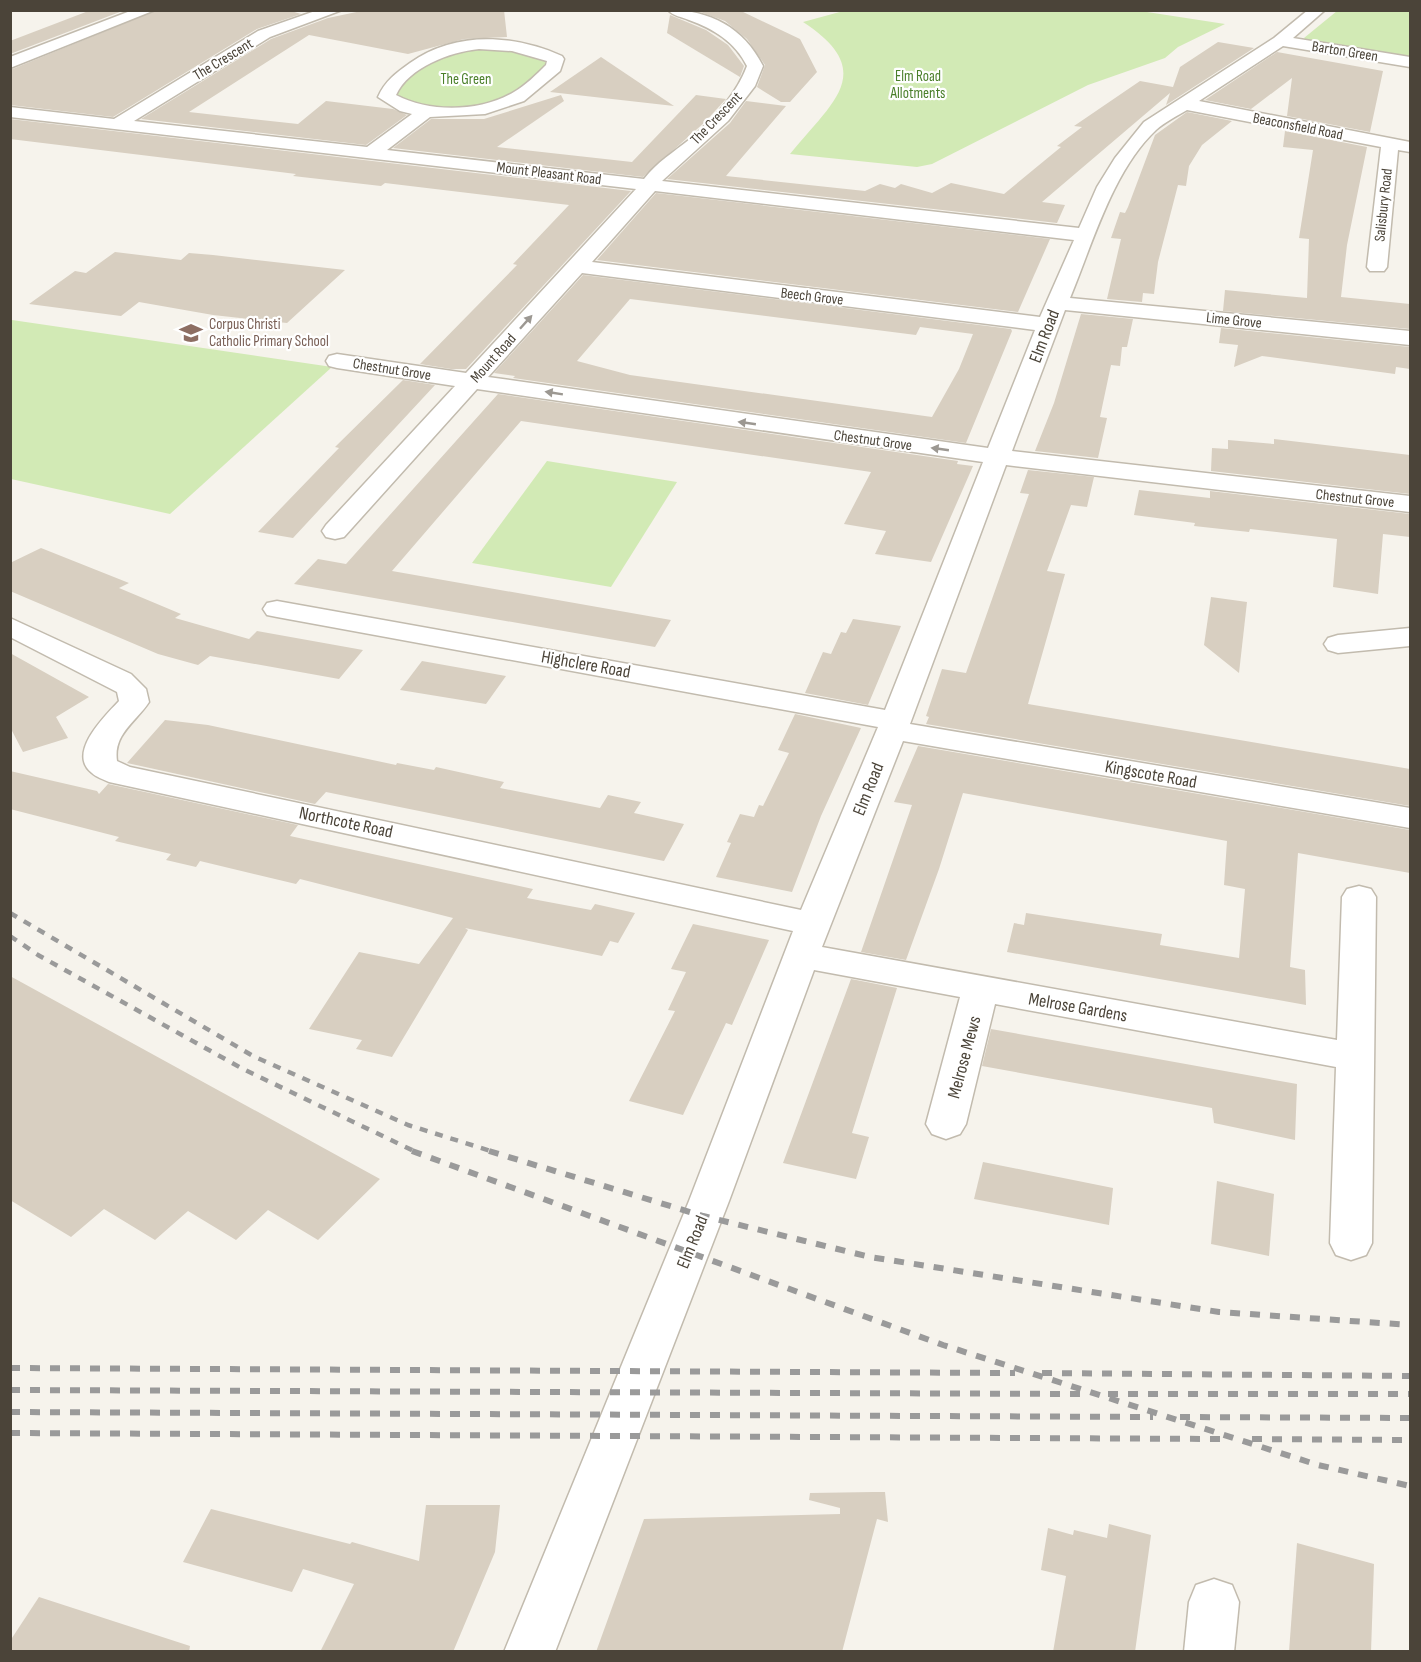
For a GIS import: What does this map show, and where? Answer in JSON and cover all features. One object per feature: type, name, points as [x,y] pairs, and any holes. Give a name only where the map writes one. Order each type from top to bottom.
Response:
[{"type":"street","points":[[72,38],[87,29],[134,10]]},
{"type":"street","points":[[10,63],[148,10]]},
{"type":"street","name":"The Crescent","points":[[117,124],[264,34],[335,10]]},
{"type":"street","name":"The Crescent","points":[[650,185],[677,154],[698,141],[748,85],[755,66],[752,57],[738,40],[714,24],[675,10]]},
{"type":"street","points":[[693,16],[716,10]]},
{"type":"street","name":"Elm Road","points":[[529,1652],[709,1201],[807,940],[894,726],[1053,314],[1107,187],[1124,158],[1150,126],[1280,41],[1318,10]]},
{"type":"street","name":"Barton Green","points":[[1280,41],[1410,62]]},
{"type":"street","points":[[371,153],[426,112],[468,111],[500,106],[520,96],[554,67],[556,59],[542,51],[514,45],[452,48],[434,54],[392,84],[387,97],[406,107],[426,112]]},
{"type":"street","name":"Beaconsfield Road","points":[[1185,104],[1410,147]]},
{"type":"street","name":"Mount Pleasant Road","points":[[10,112],[1087,235]]},
{"type":"street","name":"Salisbury Road","points":[[1377,267],[1390,144]]},
{"type":"street","name":"Mount Road","points":[[335,531],[650,185]]},
{"type":"street","name":"Beech Grove","points":[[577,266],[1053,314]]},
{"type":"street","name":"Lime Grove","points":[[1053,314],[1410,338]]},
{"type":"street","name":"Chestnut Grove","points":[[337,361],[749,423],[998,457],[1410,504]]},
{"type":"street","name":"Highclere Road","points":[[277,609],[894,726]]},
{"type":"street","name":"Northcote Road","points":[[10,626],[120,680],[131,689],[134,702],[102,738],[99,753],[102,766],[120,775],[807,940]]},
{"type":"street","points":[[1338,644],[1410,637]]},
{"type":"street","name":"Kingscote Road","points":[[894,726],[1410,818]]},
{"type":"street","points":[[1351,1243],[1359,897]]},
{"type":"street","name":"Melrose Gardens","points":[[807,940],[980,990],[1356,1057]]},
{"type":"street","name":"Melrose Mews","points":[[946,1124],[980,990]]},
{"type":"street","points":[[1209,1652],[1214,1602]]},
{"type":"green space","name":"Elm Road Allotments","points":[[847,10],[1134,10],[1225,24],[1178,47],[1165,58],[1088,85],[932,164],[917,167],[790,154],[833,103],[841,87],[843,72],[839,56],[826,40],[803,22]]},
{"type":"green space","points":[[1337,11],[1410,11],[1410,60],[1309,43],[1304,38]]},
{"type":"green space","name":"The Green","points":[[486,45],[556,59],[500,106],[426,112],[387,97],[434,54]]},
{"type":"green space","points":[[12,320],[332,367],[170,514],[11,479]]},
{"type":"green space","points":[[547,461],[677,482],[611,587],[472,563]]},
{"type":"building","points":[[91,10],[125,10],[10,54],[10,41]]},
{"type":"building","points":[[157,10],[288,10],[301,14],[257,29],[113,117],[10,105],[10,70]]},
{"type":"building","points":[[366,10],[504,10],[507,37],[464,39],[408,54],[309,35],[189,112],[298,124],[326,101],[393,109],[407,115],[366,145],[141,119],[271,39],[328,18]]},
{"type":"building","points":[[695,10],[739,10],[800,39],[817,72],[790,102],[781,102],[757,87],[765,65],[747,39],[725,21]]},
{"type":"building","points":[[670,15],[706,30],[728,45],[744,66],[740,77],[667,33]]},
{"type":"building","points":[[1218,42],[1254,48],[1166,105],[1170,93],[1042,202],[1065,205],[1057,223],[667,179],[730,123],[746,101],[786,106],[726,176],[865,191],[880,184],[895,188],[901,184],[932,193],[951,183],[1004,194],[1061,147],[1057,146],[1082,127],[1074,126],[1140,81],[1173,87],[1180,67]]},
{"type":"building","points":[[1277,52],[1383,71],[1370,132],[1287,116],[1292,78],[1251,109],[1205,100]]},
{"type":"building","points":[[601,57],[674,106],[550,92]]},
{"type":"building","points":[[561,95],[564,101],[497,147],[632,162],[696,95],[726,99],[705,122],[643,177],[393,148],[431,119],[484,119]]},
{"type":"building","points":[[1187,112],[1232,121],[1202,145],[1189,166],[1186,186],[1178,185],[1158,262],[1154,294],[1143,293],[1142,302],[1107,299],[1121,239],[1111,238],[1120,212],[1125,213],[1128,207],[1155,135]]},
{"type":"building","points":[[10,119],[631,191],[466,369],[451,369],[420,364],[517,265],[513,264],[569,205],[385,183],[381,186],[293,176],[296,174],[10,139]]},
{"type":"building","points":[[1285,131],[1367,147],[1347,245],[1341,297],[1410,304],[1410,329],[1223,311],[1225,290],[1307,298],[1309,239],[1299,238],[1313,150],[1283,147]]},
{"type":"building","points":[[656,193],[1050,239],[1018,312],[597,260]]},
{"type":"building","points":[[115,252],[181,260],[189,253],[345,270],[287,323],[213,315],[139,302],[121,316],[29,304],[75,271],[86,273]]},
{"type":"building","points":[[583,275],[1011,329],[1012,331],[966,443],[513,378],[515,376],[494,373]],"holes":[[[630,299],[916,335],[920,327],[973,334],[959,369],[932,417],[630,375],[577,361]]]},
{"type":"building","points":[[1081,314],[1133,319],[1127,347],[1122,347],[1120,366],[1111,365],[1100,417],[1107,418],[1098,458],[1035,451],[1054,403]]},
{"type":"building","points":[[1221,328],[1410,347],[1410,369],[1396,367],[1395,374],[1262,356],[1234,367],[1238,345],[1219,343]]},
{"type":"building","points":[[403,380],[435,385],[293,538],[258,532],[339,448],[335,447]]},
{"type":"building","points":[[498,394],[958,461],[957,464],[973,466],[931,562],[875,554],[886,531],[844,524],[871,472],[521,421],[392,571],[671,620],[655,647],[294,584],[318,559],[346,564]]},
{"type":"building","points":[[1274,439],[1410,455],[1410,494],[1211,471],[1212,448],[1228,449],[1228,440],[1274,444]]},
{"type":"building","points":[[1028,470],[1094,477],[1087,507],[1071,505],[1047,571],[1065,574],[1028,704],[1410,769],[1410,806],[926,724],[929,717],[926,716],[942,669],[966,673],[1029,494],[1020,493]]},
{"type":"building","points":[[1139,490],[1210,498],[1210,491],[1410,514],[1410,537],[1383,534],[1378,594],[1333,587],[1337,539],[1250,529],[1249,532],[1194,526],[1195,523],[1134,515]]},
{"type":"building","points":[[41,548],[129,583],[119,588],[181,614],[175,618],[249,639],[257,631],[363,650],[339,679],[210,656],[198,665],[158,654],[10,591],[10,563]]},
{"type":"building","points":[[1211,597],[1247,602],[1239,673],[1204,645]]},
{"type":"building","points":[[853,619],[901,626],[868,705],[805,693],[823,652],[831,654],[841,632],[846,633]]},
{"type":"building","points":[[10,653],[89,697],[56,717],[68,738],[23,752],[10,727]]},
{"type":"building","points":[[422,661],[506,676],[486,704],[400,690]]},
{"type":"building","points":[[795,714],[861,728],[821,816],[792,892],[716,877],[731,843],[727,842],[740,814],[754,817],[759,805],[763,806],[789,753],[778,750]]},
{"type":"building","points":[[165,720],[208,725],[396,765],[397,763],[434,770],[436,767],[504,782],[500,788],[600,808],[608,795],[641,802],[634,813],[684,824],[664,861],[326,792],[315,804],[127,763]]},
{"type":"building","points":[[918,746],[1410,830],[1410,873],[1298,853],[1290,967],[1305,970],[1306,1005],[1007,952],[1014,923],[1024,925],[1026,913],[1162,934],[1160,945],[1239,958],[1245,889],[1224,885],[1227,841],[963,793],[939,869],[906,960],[861,952],[912,805],[894,802]]},
{"type":"building","points":[[10,771],[97,791],[99,794],[108,784],[298,825],[290,836],[533,889],[527,898],[591,910],[595,904],[635,913],[618,943],[610,941],[602,956],[465,928],[468,930],[392,1057],[356,1049],[362,1040],[309,1029],[359,952],[419,964],[453,918],[300,879],[296,884],[200,861],[196,867],[166,860],[171,854],[115,841],[119,837],[10,809]]},
{"type":"building","points":[[693,924],[769,940],[732,1025],[726,1023],[683,1115],[629,1101],[675,1011],[668,1010],[686,972],[671,969]]},
{"type":"building","points":[[10,976],[380,1179],[318,1240],[268,1210],[236,1240],[188,1211],[155,1240],[104,1209],[71,1237],[10,1200]]},
{"type":"building","points":[[851,979],[897,988],[852,1133],[869,1137],[856,1179],[783,1163]]},
{"type":"building","points":[[991,1029],[1297,1084],[1295,1140],[1214,1123],[1212,1108],[982,1066]]},
{"type":"building","points":[[983,1162],[1113,1188],[1109,1225],[974,1199]]},
{"type":"building","points":[[1217,1181],[1274,1194],[1269,1256],[1211,1244]]},
{"type":"building","points":[[885,1492],[888,1522],[877,1519],[842,1652],[596,1652],[644,1519],[840,1514],[840,1508],[809,1500],[810,1493]]},
{"type":"building","points":[[426,1505],[500,1505],[495,1552],[453,1652],[320,1652],[354,1584],[303,1569],[292,1592],[183,1562],[211,1509],[350,1544],[352,1542],[419,1561]]},
{"type":"building","points":[[1109,1524],[1151,1535],[1135,1652],[1053,1652],[1066,1576],[1041,1570],[1048,1528],[1073,1535],[1074,1530],[1107,1538]]},
{"type":"building","points":[[1297,1543],[1374,1564],[1371,1652],[1289,1652]]},
{"type":"building","points":[[39,1597],[190,1646],[189,1652],[10,1652],[10,1641]]},
{"type":"railway","points":[[10,913],[253,1056],[408,1125],[494,1152]]},
{"type":"railway","points":[[10,936],[38,955],[243,1069],[416,1152]]},
{"type":"railway","points":[[412,1151],[943,1345],[1318,1465],[1410,1486]]},
{"type":"railway","points":[[489,1151],[703,1216],[870,1257],[1219,1312],[1410,1325]]},
{"type":"railway","points":[[10,1368],[1015,1373]]},
{"type":"railway","points":[[1042,1373],[1410,1376]]},
{"type":"railway","points":[[10,1390],[1081,1394]]},
{"type":"railway","points":[[1108,1394],[1410,1394]]},
{"type":"railway","points":[[10,1412],[1153,1417]]},
{"type":"railway","points":[[1180,1417],[1410,1418]]},
{"type":"railway","points":[[10,1433],[1222,1439]]},
{"type":"railway","points":[[1252,1439],[1410,1440]]},
{"type":"place","name":"Corpus Christi Catholic Primary School","points":[[191,333]]}]
